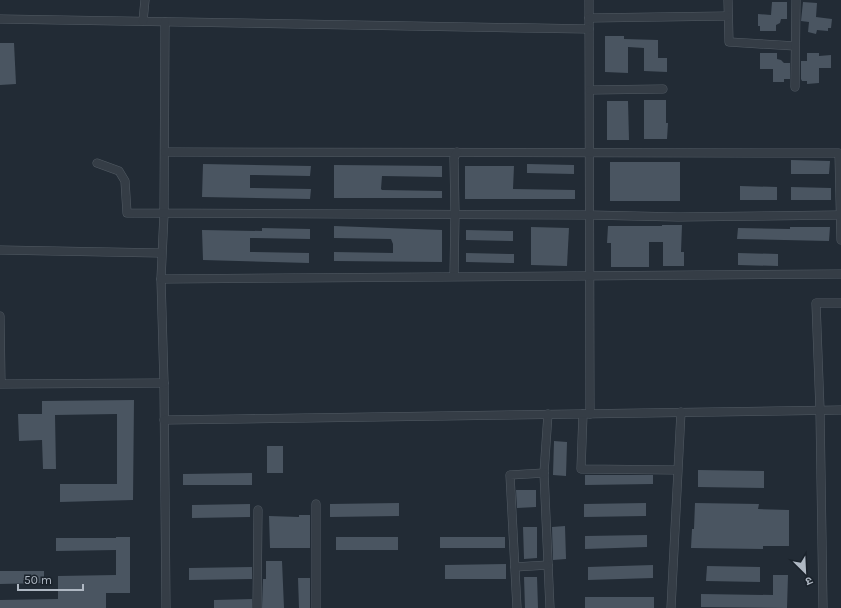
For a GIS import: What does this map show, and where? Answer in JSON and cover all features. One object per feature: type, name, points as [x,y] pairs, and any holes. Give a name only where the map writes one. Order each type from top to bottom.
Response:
[{"type":"street","points":[[143,21],[145,0]]},
{"type":"street","points":[[589,0],[590,277],[586,414],[581,469],[677,470]]},
{"type":"street","points":[[728,0],[729,42],[796,46]]},
{"type":"street","points":[[795,87],[796,0]]},
{"type":"street","points":[[589,18],[728,16]]},
{"type":"street","points":[[0,19],[590,29]]},
{"type":"street","points":[[165,22],[165,152],[161,279],[164,383],[166,608]]},
{"type":"street","points":[[590,90],[664,89]]},
{"type":"street","points":[[165,152],[839,153],[841,240]]},
{"type":"street","points":[[454,276],[456,214],[454,158],[457,152]]},
{"type":"street","points":[[97,163],[120,171],[125,180],[127,213],[590,214],[678,217],[840,215]]},
{"type":"street","points":[[0,250],[161,253]]},
{"type":"street","points":[[161,279],[841,274]]},
{"type":"street","points":[[823,608],[820,410],[816,303],[841,303]]},
{"type":"street","points":[[0,316],[1,384],[164,383]]},
{"type":"street","points":[[164,420],[841,410]]},
{"type":"street","points":[[671,608],[681,412]]},
{"type":"street","points":[[548,414],[544,474],[550,608]]},
{"type":"street","points":[[517,608],[510,476],[544,474]]},
{"type":"street","points":[[316,504],[316,608]]},
{"type":"street","points":[[257,608],[258,510]]},
{"type":"street","points":[[515,567],[548,565]]},
{"type":"building","points":[[772,2],[787,2],[787,19],[781,19],[780,23],[776,25],[776,31],[760,31],[760,26],[758,26],[758,14],[771,15]]},
{"type":"building","points":[[803,2],[817,3],[816,17],[832,19],[831,28],[828,28],[828,31],[817,30],[816,34],[808,32],[809,22],[801,21]]},
{"type":"building","points":[[605,36],[624,36],[624,39],[658,40],[658,58],[667,58],[667,72],[644,71],[644,48],[628,47],[628,73],[605,72]]},
{"type":"building","points":[[0,43],[14,43],[16,84],[0,85]]},
{"type":"building","points":[[760,53],[777,53],[777,59],[784,63],[790,63],[790,79],[784,79],[784,82],[773,82],[773,69],[760,69]]},
{"type":"building","points":[[807,53],[819,53],[819,56],[831,55],[831,68],[819,68],[819,83],[807,84],[807,81],[802,81],[801,79],[801,61],[807,61]]},
{"type":"building","points":[[644,100],[666,100],[666,123],[668,123],[667,139],[644,139]]},
{"type":"building","points":[[607,101],[628,101],[629,140],[607,140]]},
{"type":"building","points":[[791,160],[830,161],[829,174],[791,174]]},
{"type":"building","points":[[610,162],[680,162],[680,201],[610,201]]},
{"type":"building","points":[[203,164],[311,166],[310,176],[250,175],[250,188],[311,189],[310,199],[202,197]]},
{"type":"building","points":[[527,164],[574,165],[574,174],[527,173]]},
{"type":"building","points":[[334,165],[442,166],[442,177],[382,176],[381,189],[442,191],[442,198],[334,198]]},
{"type":"building","points":[[465,166],[514,166],[513,189],[575,190],[575,199],[465,199]]},
{"type":"building","points":[[740,186],[777,187],[777,200],[740,200]]},
{"type":"building","points":[[791,187],[831,188],[831,200],[791,200]]},
{"type":"building","points":[[682,225],[681,252],[684,252],[684,266],[663,266],[663,242],[649,242],[649,267],[611,267],[611,243],[607,243],[608,226]]},
{"type":"building","points":[[334,226],[442,230],[442,262],[334,261],[334,252],[393,253],[393,244],[391,239],[334,238]]},
{"type":"building","points":[[531,227],[569,228],[567,266],[531,265]]},
{"type":"building","points":[[790,227],[830,227],[829,241],[737,239],[738,228],[790,229]]},
{"type":"building","points":[[262,228],[310,229],[310,239],[250,238],[250,252],[309,253],[309,263],[203,260],[202,230],[262,231]]},
{"type":"building","points":[[466,230],[513,231],[513,241],[466,240]]},
{"type":"building","points":[[466,253],[514,254],[514,263],[466,262]]},
{"type":"building","points":[[738,253],[778,254],[778,266],[738,265]]},
{"type":"building","points":[[134,400],[133,500],[60,502],[60,484],[117,484],[117,414],[55,415],[56,469],[43,469],[42,440],[19,441],[18,414],[42,414],[42,401]]},
{"type":"building","points":[[554,441],[567,442],[566,476],[553,475]]},
{"type":"building","points":[[267,446],[283,446],[283,473],[267,473]]},
{"type":"building","points":[[698,470],[764,471],[764,488],[698,487]]},
{"type":"building","points":[[252,473],[252,485],[183,485],[183,474]]},
{"type":"building","points":[[585,475],[653,475],[653,484],[585,485]]},
{"type":"building","points":[[516,490],[536,490],[536,507],[517,508]]},
{"type":"building","points":[[399,503],[399,516],[330,517],[330,504]]},
{"type":"building","points":[[646,503],[646,516],[584,517],[584,504]]},
{"type":"building","points":[[695,503],[759,504],[758,509],[789,510],[789,546],[763,546],[763,549],[691,548],[692,529],[694,529]]},
{"type":"building","points":[[250,504],[250,517],[192,518],[192,505]]},
{"type":"building","points":[[299,515],[310,515],[310,548],[270,548],[269,516],[299,517]]},
{"type":"building","points":[[565,526],[566,559],[553,560],[552,527]]},
{"type":"building","points":[[523,527],[537,527],[537,558],[524,559]]},
{"type":"building","points":[[647,535],[647,547],[585,549],[585,536]]},
{"type":"building","points":[[130,537],[130,593],[106,593],[106,608],[0,608],[0,600],[58,599],[58,576],[116,575],[116,550],[56,551],[56,538]]},
{"type":"building","points":[[336,537],[398,537],[398,550],[336,550]]},
{"type":"building","points":[[440,537],[505,537],[505,548],[440,548]]},
{"type":"building","points":[[266,561],[282,561],[284,608],[262,608],[263,579],[266,579]]},
{"type":"building","points":[[506,564],[506,579],[445,579],[445,565]]},
{"type":"building","points":[[653,565],[653,578],[588,580],[588,567]]},
{"type":"building","points":[[707,566],[760,567],[760,582],[706,581]]},
{"type":"building","points":[[252,567],[252,579],[189,580],[189,568]]},
{"type":"building","points":[[0,571],[44,571],[44,583],[0,584]]},
{"type":"building","points":[[773,575],[788,575],[787,608],[701,607],[701,594],[773,595]]},
{"type":"building","points":[[524,577],[537,577],[538,608],[525,608]]},
{"type":"building","points":[[298,578],[310,578],[310,608],[299,608]]},
{"type":"building","points":[[585,597],[654,597],[654,608],[585,608]]},
{"type":"building","points":[[252,599],[252,608],[214,608],[214,600]]}]
